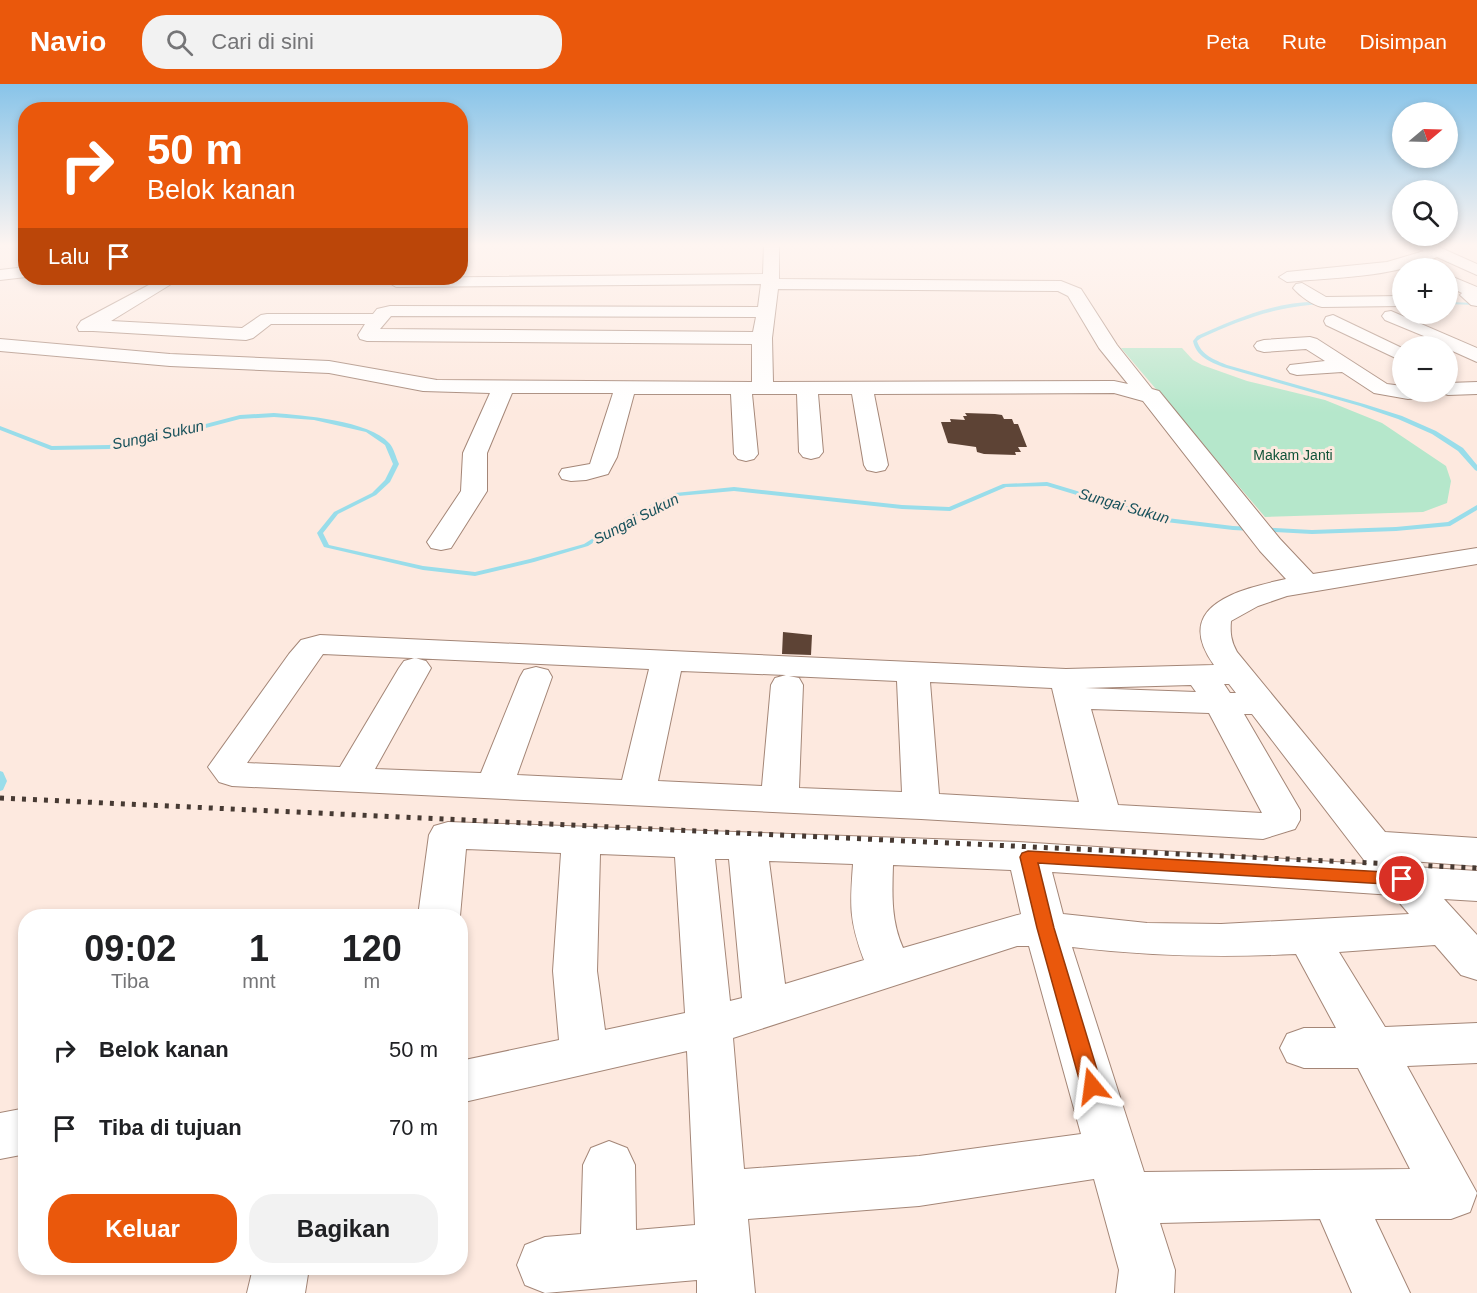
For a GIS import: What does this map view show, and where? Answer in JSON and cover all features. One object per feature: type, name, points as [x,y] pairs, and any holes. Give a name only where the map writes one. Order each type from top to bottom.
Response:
[{"type":"street","points":[[45,349],[132,300]]},
{"type":"street","points":[[0,345],[170,360],[340,354],[383,300]]},
{"type":"street","points":[[746,454],[752,388],[767,300]]},
{"type":"street","points":[[1080,300],[1109,348],[1141,386],[1143,393]]},
{"type":"street","points":[[1320,300],[1392,301]]},
{"type":"street","points":[[762,338],[367,335],[383,313],[390,311],[765,312]]},
{"type":"street","points":[[1391,316],[1477,356]]},
{"type":"street","points":[[88,325],[246,334],[267,319],[370,319]]},
{"type":"street","points":[[1333,321],[1392,350]]},
{"type":"street","points":[[1264,346],[1301,338],[1381,389],[1392,391]]},
{"type":"street","points":[[340,354],[353,369],[416,384],[626,388],[1114,387],[1143,393],[1151,396],[1250,521],[1307,584]]},
{"type":"street","points":[[1297,369],[1347,366]]},
{"type":"street","points":[[441,542],[474,491],[475,453],[503,387]]},
{"type":"street","points":[[1458,387],[1477,388]]},
{"type":"street","points":[[571,474],[599,470],[604,464],[626,388]]},
{"type":"street","points":[[807,388],[811,452]]},
{"type":"street","points":[[862,388],[876,465]]},
{"type":"street","points":[[914,682],[788,685],[665,672],[320,644],[312,647],[300,661],[226,770],[232,774],[351,781],[921,806],[1263,826],[1281,820],[1281,810],[1219,684],[1214,631],[1217,618],[1234,604],[1258,595],[1307,584],[1477,556]]},
{"type":"street","points":[[300,661],[536,677],[665,672],[1069,689],[1219,684],[1261,704],[1402,879],[1477,963]]},
{"type":"street","points":[[351,781],[414,668]]},
{"type":"street","points":[[637,794],[665,672]]},
{"type":"street","points":[[494,787],[536,677]]},
{"type":"street","points":[[914,682],[921,806]]},
{"type":"street","points":[[780,801],[788,685]]},
{"type":"street","points":[[1069,689],[1102,817]]},
{"type":"street","points":[[440,909],[448,835],[1028,857],[1402,879],[1477,886]]},
{"type":"street","points":[[581,840],[575,971],[584,1055]]},
{"type":"street","points":[[545,1264],[608,1259],[725,1272],[694,845]]},
{"type":"street","points":[[1374,845],[1477,852]]},
{"type":"street","points":[[747,847],[766,1008]]},
{"type":"street","points":[[873,851],[871,907],[874,930],[890,969]]},
{"type":"street","points":[[1028,857],[1045,928],[1147,1270],[1145,1293]]},
{"type":"street","points":[[468,1080],[709,1027],[1016,930],[1045,928],[1146,939],[1307,936],[1444,928]]},
{"type":"street","points":[[1307,936],[1372,1048],[1464,1193]]},
{"type":"street","points":[[1304,1048],[1372,1048],[1477,1043]]},
{"type":"street","points":[[0,1136],[18,1133]]},
{"type":"street","points":[[608,1259],[609,1165]]},
{"type":"street","points":[[720,1196],[851,1188],[919,1181],[1118,1176],[1335,1194],[1464,1193]]},
{"type":"street","points":[[1335,1194],[1381,1293]]},
{"type":"street","points":[[276,1293],[280,1275]]},
{"type":"green space","name":"Makam Janti","points":[[1121,348],[1182,348],[1193,360],[1202,365],[1247,381],[1325,400],[1382,423],[1446,466],[1451,481],[1447,503],[1423,512],[1265,517]]},
{"type":"building","points":[[965,413],[995,414],[1002,415],[1004,419],[1012,419],[1014,424],[1018,424],[1027,447],[1018,447],[1021,452],[1015,452],[1016,455],[984,454],[977,452],[976,447],[948,443],[941,422],[951,422],[950,419],[965,420],[963,416],[967,416]]},
{"type":"building","points":[[783,632],[812,635],[811,655],[782,654]]},
{"type":"waterway","name":"Sungai Sukun","points":[[1321,303],[1287,306],[1258,313],[1199,337],[1195,341],[1196,345],[1206,356],[1225,366],[1362,405],[1434,432],[1461,449],[1477,469]]},
{"type":"waterway","name":"Sungai Sukun","points":[[1458,303],[1477,304]]},
{"type":"waterway","name":"Sungai Sukun","points":[[0,428],[51,448],[109,447],[175,434],[240,417],[274,415],[314,418],[368,431],[387,444],[396,464],[388,481],[374,494],[336,513],[320,533],[326,546],[423,568],[475,574],[532,561],[586,545],[629,518],[677,494],[734,489],[902,507],[950,509],[1005,485],[1047,484],[1166,520],[1233,528],[1312,532],[1396,529],[1450,524],[1477,507]]},
{"type":"waterway","points":[[0,774],[2,781],[0,788]]},
{"type":"railway","points":[[0,798],[1477,868]]},
{"type":"route","points":[[1092,1086],[1045,928],[1028,857],[1402,879]]}]
